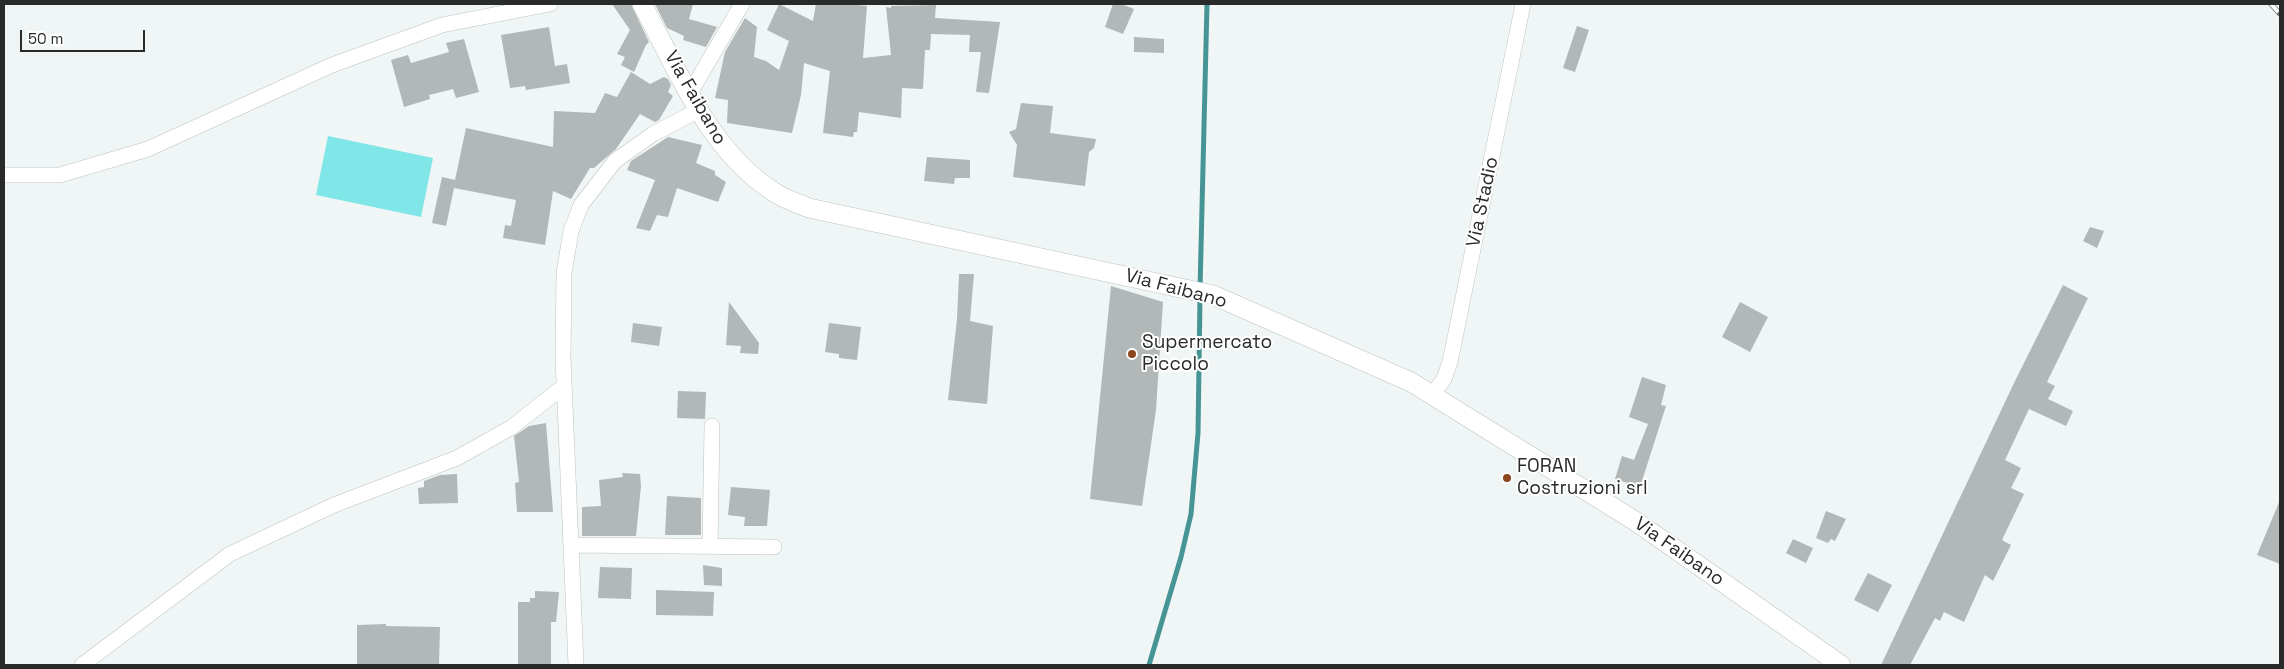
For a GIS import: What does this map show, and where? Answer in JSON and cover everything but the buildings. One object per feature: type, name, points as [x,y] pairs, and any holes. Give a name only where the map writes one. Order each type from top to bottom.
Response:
[{"type":"street","points":[[4,175],[60,176],[148,149],[332,65],[442,25],[550,4]]},
{"type":"street","name":"Via Faibano","points":[[642,4],[690,93],[727,152],[752,177],[775,194],[809,208],[1213,295],[1411,382],[1635,521],[1841,665]]},
{"type":"street","points":[[690,93],[742,4]]},
{"type":"street","name":"Via Stadio","points":[[1432,395],[1444,379],[1450,362],[1523,4]]},
{"type":"street","points":[[576,665],[564,386],[564,273],[570,231],[581,205],[615,161],[653,134],[700,110]]},
{"type":"street","points":[[82,665],[230,554],[334,505],[457,458],[512,427],[564,386]]},
{"type":"street","points":[[710,546],[712,426]]},
{"type":"street","points":[[571,545],[774,547]]},
{"type":"shaded area","points":[[328,136],[433,158],[421,217],[316,195]]},
{"type":"waterway","points":[[1200,289],[1207,4]]},
{"type":"waterway","points":[[1149,665],[1181,557],[1191,514],[1198,433],[1200,297]]},
{"type":"railway","points":[[2271,4],[2280,14]]},
{"type":"place","name":"Supermercato Piccolo","points":[[1132,354]]},
{"type":"place","name":"FORAN Costruzioni srl","points":[[1507,478]]}]
